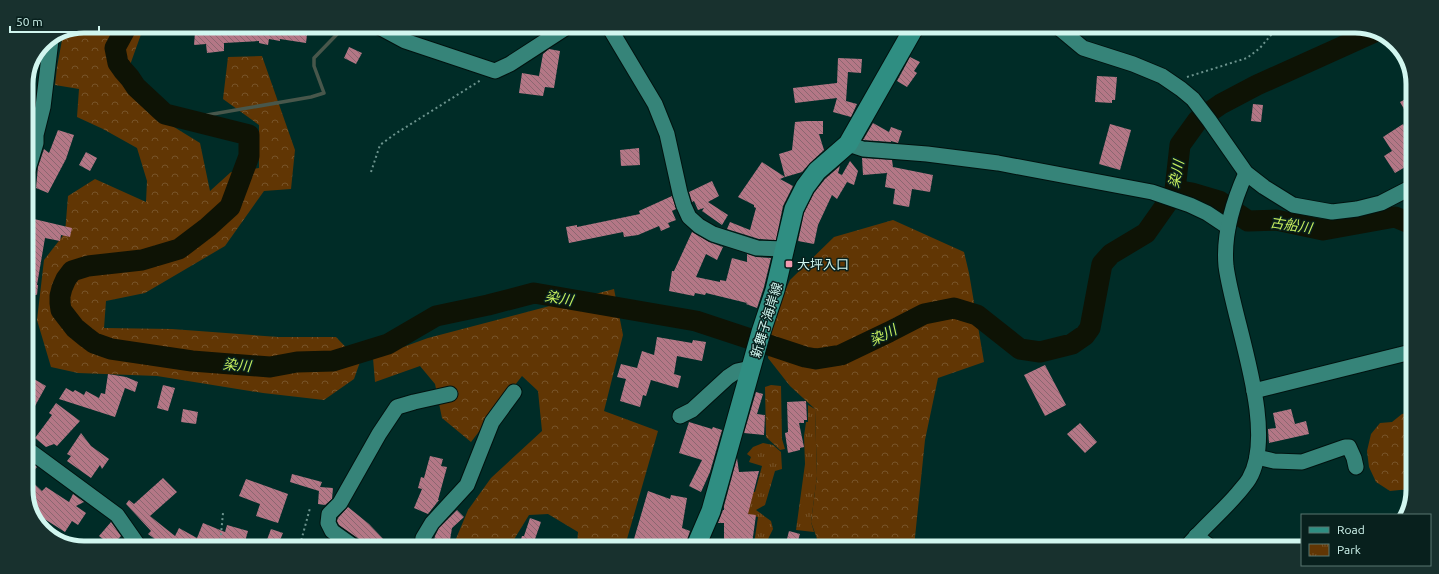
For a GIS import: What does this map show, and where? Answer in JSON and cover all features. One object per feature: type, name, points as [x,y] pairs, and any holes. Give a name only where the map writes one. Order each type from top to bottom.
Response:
[{"type":"main road","name":"新舞子海岸線","points":[[698,541],[711,511],[761,332],[775,290],[794,209],[805,187],[817,171],[848,144],[911,33]]},
{"type":"street","points":[[390,33],[405,41],[495,71],[510,64],[558,33]]},
{"type":"street","points":[[613,33],[655,104],[667,134],[682,200],[689,218],[713,234],[757,248],[785,249]]},
{"type":"street","points":[[1065,33],[1083,48],[1140,67],[1162,76],[1176,86],[1192,99],[1210,120],[1246,173],[1264,188],[1293,205],[1332,212],[1358,209],[1380,203],[1406,190]]},
{"type":"street","points":[[33,153],[43,107],[50,46]]},
{"type":"street","points":[[848,144],[863,149],[927,154],[998,163],[1152,192],[1190,205],[1228,224]]},
{"type":"street","points":[[1192,541],[1229,504],[1249,479],[1257,457],[1258,435],[1254,391],[1232,298],[1226,265],[1228,224],[1236,195],[1246,173]]},
{"type":"street","points":[[1254,391],[1406,353]]},
{"type":"street","points":[[680,416],[692,410],[728,377],[753,362]]},
{"type":"street","points":[[423,541],[432,523],[467,485],[492,422],[514,392]]},
{"type":"street","points":[[346,541],[332,531],[328,523],[329,514],[340,503],[379,434],[398,407],[450,394]]},
{"type":"street","points":[[1257,457],[1274,461],[1302,462],[1345,447],[1350,447],[1356,467]]},
{"type":"street","points":[[33,453],[117,515],[135,541]]},
{"type":"street","points":[[1196,536],[1203,541]]},
{"type":"path","points":[[1176,86],[1247,58],[1260,48],[1273,33]]},
{"type":"path","points":[[371,172],[380,145],[495,71]]},
{"type":"path","points":[[301,541],[310,508]]},
{"type":"path","points":[[220,541],[223,513]]},
{"type":"green space","points":[[84,33],[141,33],[130,65],[148,111],[200,143],[210,191],[231,172],[259,168],[259,125],[223,99],[228,57],[262,56],[295,150],[291,189],[264,191],[225,246],[145,293],[106,301],[104,328],[172,329],[278,337],[336,337],[360,362],[354,379],[324,400],[263,393],[157,376],[78,373],[51,367],[37,320],[44,260],[65,233],[68,196],[95,179],[146,202],[147,181],[137,148],[103,129],[77,117],[79,89],[55,85],[61,39],[64,37]]},
{"type":"green space","points":[[893,220],[964,252],[984,362],[938,378],[925,440],[915,541],[818,541],[811,522],[817,476],[815,409],[790,386],[768,358],[774,316],[790,280],[834,237]]},
{"type":"green space","points":[[614,289],[623,335],[604,411],[658,431],[626,541],[577,541],[578,532],[548,514],[529,515],[513,541],[455,541],[468,510],[491,478],[542,431],[538,391],[522,376],[471,442],[442,418],[435,384],[420,366],[375,382],[373,358],[428,338]]},
{"type":"green space","points":[[771,385],[781,386],[782,439],[785,449],[780,450],[766,437],[765,387]]},
{"type":"green space","points":[[808,405],[815,409],[817,476],[811,522],[814,532],[796,530],[805,464],[804,436],[806,422],[808,422]]},
{"type":"green space","points":[[1406,413],[1406,489],[1390,491],[1376,482],[1369,467],[1367,451],[1371,434],[1380,423],[1392,422],[1402,414]]},
{"type":"green space","points":[[763,443],[773,445],[781,452],[782,469],[775,471],[765,505],[756,510],[771,521],[773,529],[767,541],[754,541],[758,517],[741,513],[746,492],[755,492],[762,466],[749,462],[751,457],[747,454],[753,447]]},
{"type":"building","points":[[195,33],[307,33],[306,43],[269,39],[268,45],[259,43],[259,41],[224,43],[224,51],[207,53],[206,44],[194,45]]},
{"type":"building","points":[[349,47],[362,53],[356,64],[344,58]]},
{"type":"building","points":[[549,49],[560,51],[554,88],[545,87],[543,96],[519,93],[522,73],[539,76],[543,54]]},
{"type":"building","points":[[910,57],[920,62],[914,71],[917,73],[907,87],[897,81]]},
{"type":"building","points":[[838,58],[862,59],[861,73],[848,72],[846,101],[857,104],[851,117],[833,112],[837,98],[795,103],[793,88],[837,83]]},
{"type":"building","points":[[1097,76],[1117,77],[1115,100],[1112,100],[1112,103],[1095,102]]},
{"type":"building","points":[[1406,99],[1406,113],[1400,102]]},
{"type":"building","points":[[1253,104],[1263,105],[1261,122],[1251,121]]},
{"type":"building","points":[[823,121],[823,134],[819,134],[824,150],[802,172],[785,177],[779,154],[792,150],[795,122]]},
{"type":"building","points":[[873,123],[889,132],[891,127],[902,131],[898,143],[891,141],[863,140]]},
{"type":"building","points":[[1110,124],[1131,130],[1120,170],[1099,164]]},
{"type":"building","points":[[1403,124],[1406,129],[1406,167],[1395,173],[1384,156],[1392,151],[1383,137]]},
{"type":"building","points":[[58,130],[74,135],[66,159],[48,193],[36,188],[38,167],[44,149],[49,153]]},
{"type":"building","points":[[639,148],[640,165],[621,166],[620,150]]},
{"type":"building","points":[[86,152],[97,158],[90,171],[79,165]]},
{"type":"building","points":[[862,158],[892,160],[893,167],[933,175],[930,192],[912,189],[909,207],[893,204],[895,189],[885,187],[887,173],[863,175]]},
{"type":"building","points":[[850,161],[858,171],[854,185],[847,182],[837,199],[832,195],[818,225],[814,244],[798,241],[804,213],[814,193],[825,179],[840,166],[838,173],[842,175]]},
{"type":"building","points":[[762,162],[785,177],[780,179],[793,186],[783,206],[776,240],[759,239],[727,229],[730,222],[750,230],[756,208],[754,205],[738,197]]},
{"type":"building","points":[[712,181],[719,196],[708,202],[728,215],[722,225],[702,211],[704,208],[698,210],[694,201],[692,202],[689,192]]},
{"type":"building","points":[[672,196],[676,209],[672,211],[676,220],[668,223],[670,227],[661,231],[659,226],[638,235],[624,237],[623,232],[569,243],[566,227],[577,225],[577,227],[640,214],[639,211]]},
{"type":"building","points":[[34,219],[72,228],[70,237],[61,235],[60,241],[45,238],[37,285],[37,295],[33,295]]},
{"type":"building","points":[[692,232],[709,242],[723,247],[717,260],[706,254],[696,277],[720,282],[720,280],[726,281],[732,258],[747,262],[747,254],[756,257],[771,258],[757,308],[746,304],[747,303],[706,293],[705,295],[695,293],[694,296],[669,291],[672,271],[674,271]]},
{"type":"building","points":[[657,337],[692,343],[693,340],[706,342],[702,361],[677,356],[674,374],[681,376],[678,388],[651,380],[646,396],[643,395],[640,407],[620,401],[626,379],[617,377],[621,364],[637,368],[642,351],[654,355]]},
{"type":"building","points":[[1045,365],[1066,405],[1045,416],[1024,375]]},
{"type":"building","points":[[108,374],[126,377],[138,382],[135,392],[125,388],[115,417],[59,399],[66,388],[73,392],[75,390],[84,395],[86,391],[99,398],[101,393],[105,394]]},
{"type":"building","points":[[34,379],[46,386],[35,406],[33,405]]},
{"type":"building","points":[[163,385],[175,388],[168,411],[157,408]]},
{"type":"building","points":[[756,392],[763,394],[757,414],[765,415],[764,435],[744,433]]},
{"type":"building","points":[[806,401],[807,420],[804,420],[804,423],[799,423],[804,447],[800,448],[800,450],[788,453],[785,433],[788,432],[787,402]]},
{"type":"building","points":[[56,403],[80,421],[57,446],[54,444],[46,447],[35,438],[52,415],[49,413]]},
{"type":"building","points":[[183,409],[198,412],[196,424],[181,422]]},
{"type":"building","points":[[1291,409],[1295,424],[1306,421],[1309,434],[1269,443],[1268,429],[1276,428],[1273,413]]},
{"type":"building","points":[[689,422],[712,429],[713,427],[722,430],[710,472],[701,492],[689,486],[702,460],[679,453]]},
{"type":"building","points":[[1080,423],[1097,442],[1085,453],[1067,434]]},
{"type":"building","points":[[81,433],[91,446],[109,459],[102,469],[100,465],[91,478],[67,461],[71,456],[67,454]]},
{"type":"building","points":[[430,456],[443,459],[441,466],[447,467],[439,500],[428,514],[414,508],[422,489],[418,488],[421,477],[424,478]]},
{"type":"building","points":[[737,458],[739,472],[759,471],[748,514],[756,515],[752,541],[724,540],[724,523],[718,523],[724,510]]},
{"type":"building","points":[[33,464],[37,467],[33,471]]},
{"type":"building","points":[[292,474],[322,482],[320,487],[333,488],[332,499],[325,505],[318,504],[319,491],[290,482]]},
{"type":"building","points":[[163,478],[177,492],[150,516],[175,536],[179,528],[197,538],[203,523],[225,532],[227,525],[248,531],[245,541],[217,541],[210,539],[209,541],[158,541],[148,534],[151,531],[126,504],[129,500],[134,504]]},
{"type":"building","points":[[246,479],[288,494],[278,523],[256,516],[260,504],[239,496]]},
{"type":"building","points":[[33,483],[42,491],[46,487],[69,502],[73,494],[84,502],[76,506],[86,513],[78,525],[72,521],[65,532],[43,518],[42,519],[40,516],[34,500]]},
{"type":"building","points":[[648,491],[670,499],[671,495],[687,498],[682,528],[690,531],[687,541],[641,541],[634,539]]},
{"type":"building","points":[[348,507],[369,524],[385,541],[360,541],[339,525],[337,521]]},
{"type":"building","points":[[457,510],[464,517],[452,528],[450,541],[434,541],[439,528]]},
{"type":"building","points":[[530,518],[541,522],[535,539],[542,541],[520,541],[522,536],[524,536]]},
{"type":"building","points":[[111,522],[121,536],[118,539],[121,541],[101,541],[103,539],[99,536]]},
{"type":"building","points":[[271,529],[283,533],[280,541],[266,541]]},
{"type":"building","points":[[789,531],[800,534],[798,541],[786,541]]},
{"type":"waterway","name":"染川","points":[[123,33],[115,48],[118,63],[136,87],[165,114],[249,135],[249,156],[230,207],[208,227],[179,249],[142,260],[88,266],[72,271],[62,288],[60,296],[61,310],[75,328],[86,337],[94,343],[111,349],[192,361],[270,367],[297,362],[333,361],[388,344],[436,316],[534,293],[696,321],[805,357],[816,359],[841,355],[924,314],[954,308],[977,315],[1020,349],[1040,352],[1072,344],[1085,335],[1090,328],[1102,264],[1111,254],[1146,233],[1170,199],[1175,190],[1180,145],[1198,120],[1221,104],[1257,85],[1368,35]]},
{"type":"waterway","points":[[206,124],[207,115],[311,97],[324,93],[314,66],[314,58],[338,33]]},
{"type":"waterway","name":"古船川","points":[[1175,190],[1192,193],[1219,201],[1248,221],[1276,220],[1323,230],[1395,217],[1406,222]]},
{"type":"place","name":"大坪入口","points":[[789,264]]}]
